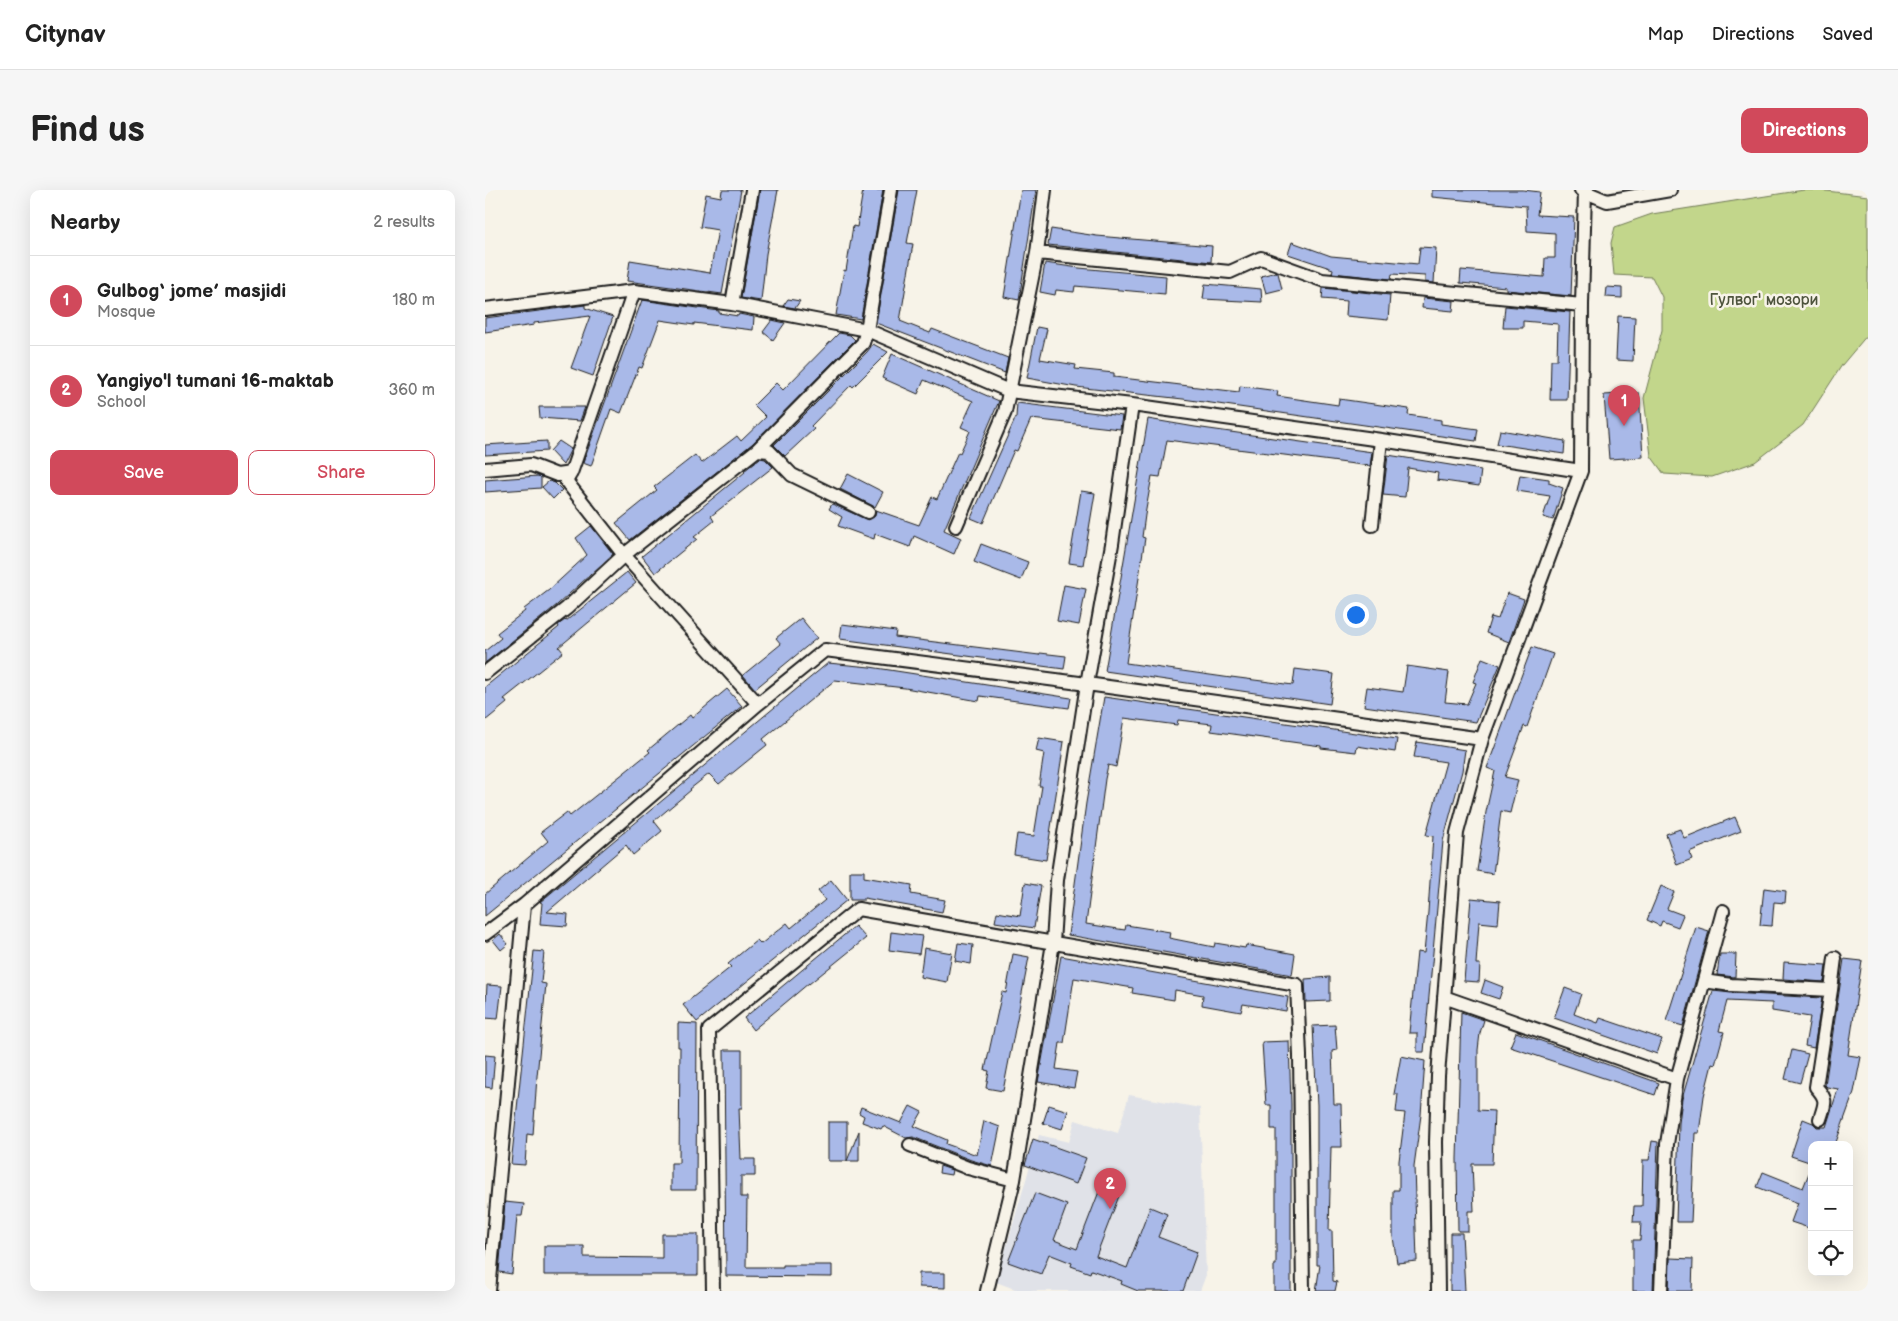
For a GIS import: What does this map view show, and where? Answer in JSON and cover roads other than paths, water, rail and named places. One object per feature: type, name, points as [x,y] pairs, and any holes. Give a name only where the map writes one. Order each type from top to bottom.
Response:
[{"type":"street","points":[[732,304],[752,190]]},
{"type":"street","points":[[485,673],[567,608],[624,555],[757,450],[863,343],[867,330],[891,190]]},
{"type":"street","points":[[956,526],[1005,412],[1037,254],[1045,190]]},
{"type":"street","points":[[1438,1291],[1436,1142],[1438,1076],[1457,833],[1483,739],[1581,471],[1584,190],[1607,201],[1670,190]]},
{"type":"street","points":[[1037,254],[1230,272],[1261,258],[1321,280],[1582,305]]},
{"type":"street","points":[[634,291],[571,473],[566,481],[624,555],[758,704]]},
{"type":"street","points":[[485,309],[634,291],[732,304],[867,330],[1009,391],[1133,405],[1381,440],[1581,471]]},
{"type":"street","points":[[987,1291],[1014,1180],[1053,943],[1057,880],[1087,684],[1112,544],[1133,405]]},
{"type":"street","points":[[1372,525],[1381,440]]},
{"type":"street","points":[[757,450],[769,451],[792,475],[868,512]]},
{"type":"street","points":[[485,469],[531,466],[557,476],[571,473]]},
{"type":"street","points":[[485,934],[523,905],[758,704],[825,650],[1483,739]]},
{"type":"street","points":[[489,1291],[523,905]]},
{"type":"street","points":[[713,1291],[709,1030],[858,909],[1297,986],[1300,1056],[1303,1291]]},
{"type":"street","points":[[1661,1291],[1667,1144],[1677,1079],[1723,910]]},
{"type":"street","points":[[1820,1119],[1825,1100],[1824,1095],[1816,1087],[1835,958]]},
{"type":"street","points":[[1703,981],[1731,985],[1831,990]]},
{"type":"street","points":[[1444,997],[1677,1079]]},
{"type":"street","points":[[910,1145],[968,1168],[1014,1180]]},
{"type":"place","name":"Gulbog‘ jome’ masjidi","points":[[1624,426]]},
{"type":"place","name":"Yangiyo'l tumani 16-maktab","points":[[1110,1209]]},
{"type":"park label","name":"Гулвог' мозори","points":[[1764,299]]}]
